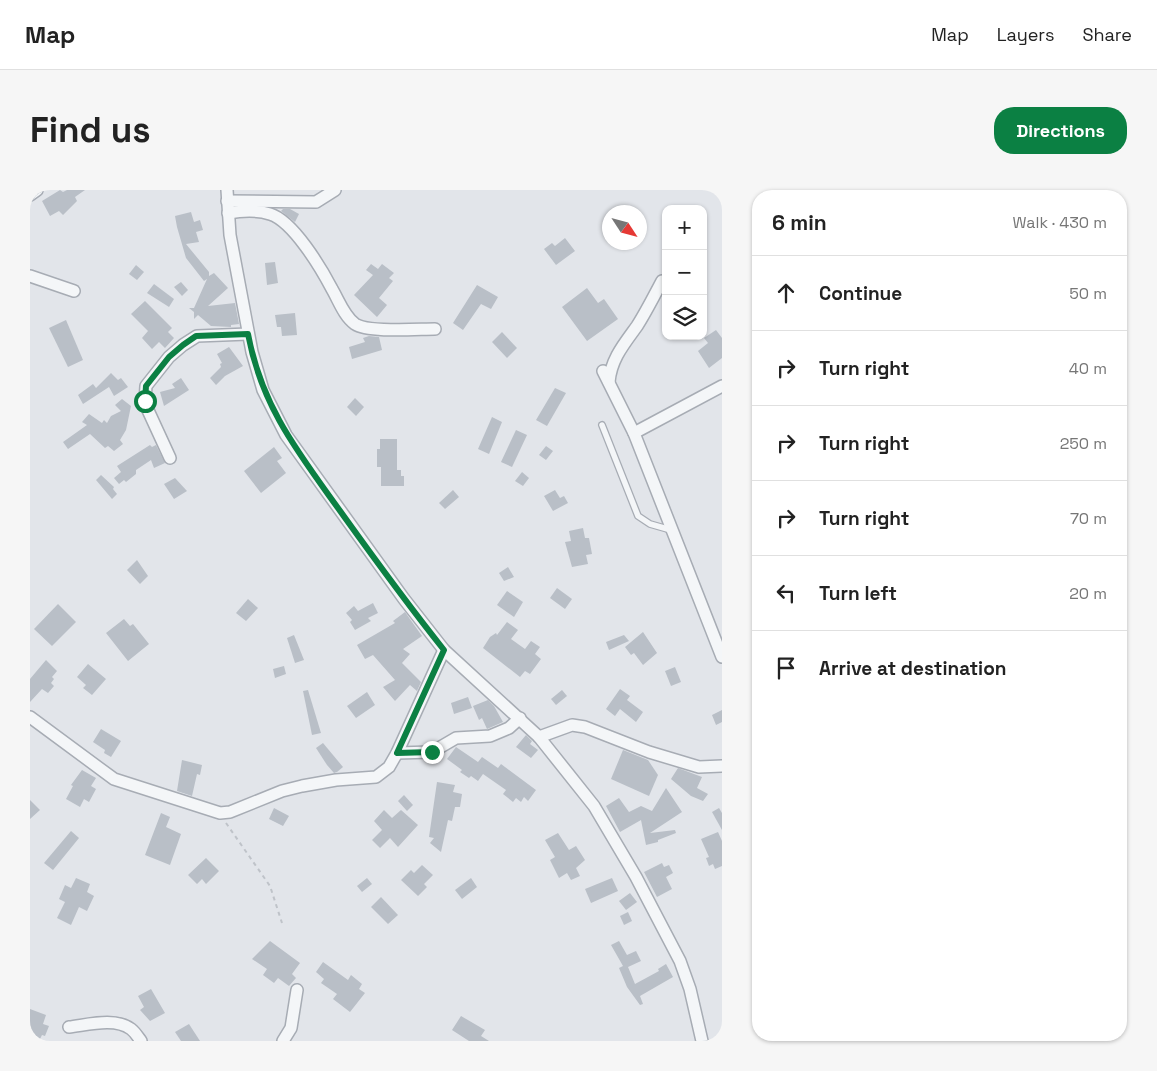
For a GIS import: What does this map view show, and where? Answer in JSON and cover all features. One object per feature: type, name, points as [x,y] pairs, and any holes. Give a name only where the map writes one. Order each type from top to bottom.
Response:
[{"type":"street","points":[[30,195],[36,190]]},
{"type":"street","points":[[336,190],[316,202],[227,195],[228,213],[248,334],[263,390],[286,435],[404,599],[444,650],[539,737],[594,806],[636,877],[680,961],[690,990],[698,1039]]},
{"type":"street","points":[[228,213],[269,214],[277,218],[297,236],[323,271],[345,313],[356,325],[384,330],[435,329]]},
{"type":"street","points":[[30,276],[74,291]]},
{"type":"street","points":[[609,382],[610,368],[619,350],[637,325],[662,281]]},
{"type":"street","points":[[170,458],[147,408],[145,401],[146,386],[169,357],[196,336],[248,334]]},
{"type":"street","points":[[602,371],[634,433],[722,657]]},
{"type":"street","points":[[634,433],[722,386]]},
{"type":"street","points":[[30,716],[114,779],[220,812],[230,812],[282,790],[336,780],[376,777],[389,767],[397,753],[444,650]]},
{"type":"street","points":[[397,753],[432,752],[456,738],[490,736],[508,728],[520,718]]},
{"type":"street","points":[[539,737],[572,725],[585,727],[649,752],[699,767],[722,766]]},
{"type":"street","points":[[282,1041],[291,1028],[297,990]]},
{"type":"street","points":[[69,1027],[102,1022],[130,1028],[141,1041]]},
{"type":"lane","points":[[602,425],[638,516],[650,524],[671,530]]},
{"type":"path","points":[[220,812],[270,886],[282,923]]},
{"type":"building","points":[[60,190],[63,192],[67,190],[85,190],[75,197],[77,201],[63,215],[59,211],[50,216],[42,201]]},
{"type":"building","points":[[283,209],[290,209],[299,214],[295,222],[281,211]]},
{"type":"building","points":[[191,212],[194,222],[200,220],[203,230],[196,232],[199,242],[186,244],[209,272],[209,276],[214,273],[228,288],[208,306],[235,303],[239,324],[231,325],[231,327],[211,326],[198,315],[194,319],[194,312],[189,308],[194,308],[207,279],[204,281],[186,258],[177,227],[175,216]]},
{"type":"building","points":[[565,238],[575,251],[556,265],[544,249],[552,243],[555,246]]},
{"type":"building","points":[[275,262],[278,283],[267,285],[265,263]]},
{"type":"building","points":[[371,264],[378,269],[382,264],[394,273],[389,278],[393,281],[379,298],[387,305],[377,317],[354,295],[373,275],[366,270]]},
{"type":"building","points":[[136,265],[144,272],[137,280],[129,274]]},
{"type":"building","points":[[181,282],[188,290],[182,296],[174,287]]},
{"type":"building","points":[[154,284],[174,299],[169,307],[147,293]]},
{"type":"building","points":[[477,285],[498,297],[491,309],[481,304],[463,330],[453,323]]},
{"type":"building","points":[[587,288],[598,303],[604,299],[618,319],[587,341],[562,307]]},
{"type":"building","points":[[145,301],[172,328],[168,332],[174,338],[165,348],[159,342],[152,349],[142,338],[148,331],[131,314]]},
{"type":"building","points":[[295,313],[297,335],[282,336],[281,327],[277,327],[275,315]]},
{"type":"building","points":[[66,320],[83,360],[68,367],[49,328]]},
{"type":"building","points":[[716,330],[722,338],[722,358],[709,368],[698,351],[708,343],[706,340],[707,336]]},
{"type":"building","points":[[502,332],[517,348],[507,358],[492,342]]},
{"type":"building","points":[[369,336],[379,337],[382,350],[352,359],[349,347],[365,342],[363,338]]},
{"type":"building","points":[[229,347],[243,366],[225,376],[216,385],[210,378],[221,367],[220,364],[222,363],[217,354]]},
{"type":"building","points":[[111,373],[118,380],[121,378],[128,387],[114,396],[109,387],[83,404],[78,395],[93,384],[96,388]]},
{"type":"building","points":[[181,378],[189,390],[164,406],[160,392],[175,388],[172,384]]},
{"type":"building","points":[[555,388],[566,393],[547,426],[536,420]]},
{"type":"building","points":[[355,398],[364,407],[356,416],[347,407]]},
{"type":"building","points":[[122,399],[131,406],[126,430],[120,440],[123,444],[114,451],[108,446],[105,448],[90,434],[68,449],[63,442],[87,425],[82,422],[89,414],[102,423],[104,420],[107,423],[111,416],[121,411],[115,405]]},
{"type":"building","points":[[492,417],[502,422],[489,454],[478,449]]},
{"type":"building","points":[[516,430],[527,435],[512,467],[501,462]]},
{"type":"building","points":[[380,439],[397,439],[397,470],[401,470],[401,476],[404,476],[404,486],[381,486],[381,467],[377,467],[377,449],[380,449]]},
{"type":"building","points":[[150,445],[152,447],[156,445],[165,463],[154,468],[151,460],[136,470],[136,474],[126,482],[124,480],[119,484],[114,478],[121,472],[117,466]]},
{"type":"building","points":[[546,446],[553,451],[546,460],[539,455]]},
{"type":"building","points":[[274,447],[282,458],[277,461],[286,473],[261,493],[244,471]]},
{"type":"building","points":[[522,472],[529,478],[523,486],[515,481]]},
{"type":"building","points":[[101,475],[114,487],[113,489],[117,494],[112,499],[96,480]]},
{"type":"building","points":[[175,478],[187,491],[174,499],[164,484]]},
{"type":"building","points":[[453,490],[459,497],[445,509],[439,503]]},
{"type":"building","points":[[555,490],[560,498],[564,496],[568,503],[553,511],[544,496]]},
{"type":"building","points":[[583,528],[585,538],[589,538],[592,554],[586,555],[588,564],[572,567],[565,542],[571,541],[569,531]]},
{"type":"building","points":[[137,560],[148,576],[140,584],[127,570]]},
{"type":"building","points":[[508,567],[514,577],[504,581],[499,573]]},
{"type":"building","points":[[557,588],[572,599],[565,609],[550,598]]},
{"type":"building","points":[[507,591],[523,602],[514,617],[497,605]]},
{"type":"building","points":[[248,599],[258,608],[246,621],[236,613]]},
{"type":"building","points":[[373,603],[378,613],[368,618],[371,621],[355,630],[350,622],[352,620],[346,613],[354,606],[358,611]]},
{"type":"building","points":[[58,604],[76,622],[52,646],[34,629]]},
{"type":"building","points":[[405,612],[422,636],[403,649],[410,654],[402,663],[421,682],[417,691],[410,685],[395,701],[383,687],[395,680],[373,655],[365,659],[357,645],[395,623],[393,621]]},
{"type":"building","points":[[124,619],[130,626],[133,624],[149,644],[128,661],[106,633]]},
{"type":"building","points":[[507,622],[518,630],[511,639],[525,649],[531,641],[540,647],[535,654],[541,659],[530,674],[525,671],[520,677],[483,648],[490,637],[496,633],[497,635]]},
{"type":"building","points":[[643,632],[657,653],[643,665],[634,653],[631,655],[625,647]]},
{"type":"building","points":[[294,635],[304,660],[295,663],[287,638]]},
{"type":"building","points":[[624,635],[629,641],[609,650],[606,642]]},
{"type":"building","points":[[46,660],[57,671],[52,677],[54,679],[51,683],[54,686],[48,693],[42,689],[30,702],[30,679]]},
{"type":"building","points":[[88,664],[106,679],[92,695],[83,688],[86,685],[77,677]]},
{"type":"building","points":[[284,666],[286,674],[275,678],[273,669]]},
{"type":"building","points":[[675,667],[681,682],[671,686],[665,671]]},
{"type":"building","points":[[620,689],[630,696],[627,700],[643,712],[636,722],[620,709],[615,716],[606,709]]},
{"type":"building","points":[[308,690],[321,733],[312,735],[303,691]]},
{"type":"building","points":[[562,690],[567,696],[556,705],[551,699]]},
{"type":"building","points":[[367,692],[375,705],[356,718],[347,706]]},
{"type":"building","points":[[468,697],[472,708],[454,714],[451,703]]},
{"type":"building","points":[[488,700],[494,706],[503,722],[487,729],[482,718],[479,720],[473,706]]},
{"type":"building","points":[[722,710],[722,722],[716,725],[712,715]]},
{"type":"building","points":[[101,729],[121,741],[111,757],[104,753],[105,750],[93,742]]},
{"type":"building","points":[[526,735],[532,741],[530,744],[538,750],[531,758],[516,747]]},
{"type":"building","points":[[323,743],[343,767],[337,772],[334,773],[327,765],[316,748]]},
{"type":"building","points":[[456,747],[478,762],[482,757],[498,768],[501,764],[536,790],[528,801],[524,797],[521,802],[516,798],[513,802],[503,794],[506,790],[483,774],[478,781],[460,772],[462,770],[447,759]]},
{"type":"building","points":[[623,750],[648,760],[658,775],[649,796],[611,779]]},
{"type":"building","points":[[182,760],[202,765],[200,775],[197,774],[192,796],[177,791]]},
{"type":"building","points":[[678,768],[702,777],[697,788],[708,794],[703,801],[691,796],[671,779]]},
{"type":"building","points":[[82,770],[96,778],[91,786],[96,789],[89,802],[84,799],[80,807],[66,799],[73,786],[71,785]]},
{"type":"building","points":[[437,782],[455,785],[453,792],[462,794],[460,807],[455,807],[452,821],[448,820],[441,852],[430,843],[434,838],[429,837]]},
{"type":"building","points":[[666,788],[682,812],[650,833],[675,830],[676,833],[658,840],[658,842],[646,845],[641,820],[620,832],[606,806],[619,798],[629,812],[641,806],[652,811]]},
{"type":"building","points":[[404,795],[413,805],[407,811],[398,801]]},
{"type":"building","points":[[30,800],[40,810],[30,819]]},
{"type":"building","points":[[274,808],[289,816],[283,826],[269,819]]},
{"type":"building","points":[[719,808],[722,813],[722,830],[712,812]]},
{"type":"building","points":[[384,810],[392,818],[401,810],[418,825],[398,847],[390,838],[380,848],[372,840],[382,830],[374,821]]},
{"type":"building","points":[[161,813],[170,817],[166,827],[181,834],[170,865],[145,855]]},
{"type":"building","points":[[71,831],[79,838],[53,870],[44,863]]},
{"type":"building","points":[[718,832],[722,841],[722,866],[715,869],[713,864],[709,866],[706,858],[709,857],[701,839]]},
{"type":"building","points":[[558,833],[569,850],[576,846],[585,860],[576,868],[580,876],[571,880],[567,873],[559,878],[550,860],[555,857],[545,840]]},
{"type":"building","points":[[206,858],[219,871],[206,884],[202,879],[197,884],[188,875]]},
{"type":"building","points":[[662,863],[664,867],[669,865],[673,873],[666,877],[672,889],[657,897],[644,872]]},
{"type":"building","points":[[422,865],[433,875],[424,884],[427,887],[418,896],[401,880],[411,870],[414,873]]},
{"type":"building","points":[[76,878],[90,884],[87,892],[94,896],[87,911],[79,907],[71,925],[57,918],[65,902],[59,899],[65,885],[71,888]]},
{"type":"building","points":[[367,878],[372,884],[362,892],[357,886]]},
{"type":"building","points":[[471,878],[477,887],[462,899],[455,890]]},
{"type":"building","points":[[612,878],[618,891],[591,903],[585,889]]},
{"type":"building","points":[[630,893],[637,902],[626,910],[619,901]]},
{"type":"building","points":[[381,897],[398,915],[388,924],[371,907]]},
{"type":"building","points":[[628,912],[632,921],[624,925],[620,916]]},
{"type":"building","points":[[270,941],[300,963],[292,974],[296,978],[289,986],[278,978],[274,983],[263,975],[267,969],[252,959]]},
{"type":"building","points":[[619,941],[627,955],[636,951],[641,961],[628,967],[635,984],[659,971],[658,969],[666,964],[673,977],[640,996],[643,1004],[640,1005],[627,987],[619,968],[623,966],[611,945]]},
{"type":"building","points":[[323,962],[348,980],[351,975],[362,984],[359,989],[365,993],[350,1012],[333,999],[337,994],[321,983],[324,979],[316,972]]},
{"type":"building","points":[[151,989],[165,1013],[150,1021],[140,1010],[144,1007],[138,996]]},
{"type":"building","points":[[30,1009],[46,1015],[43,1024],[49,1026],[45,1036],[42,1035],[39,1041],[30,1041]]},
{"type":"building","points":[[461,1016],[485,1030],[481,1036],[489,1041],[469,1041],[452,1030]]},
{"type":"building","points":[[189,1024],[200,1041],[181,1041],[175,1032]]},
{"type":"route","points":[[145,401],[146,386],[169,357],[196,336],[248,334],[263,390],[286,435],[404,599],[444,650],[397,753],[432,752]]}]
